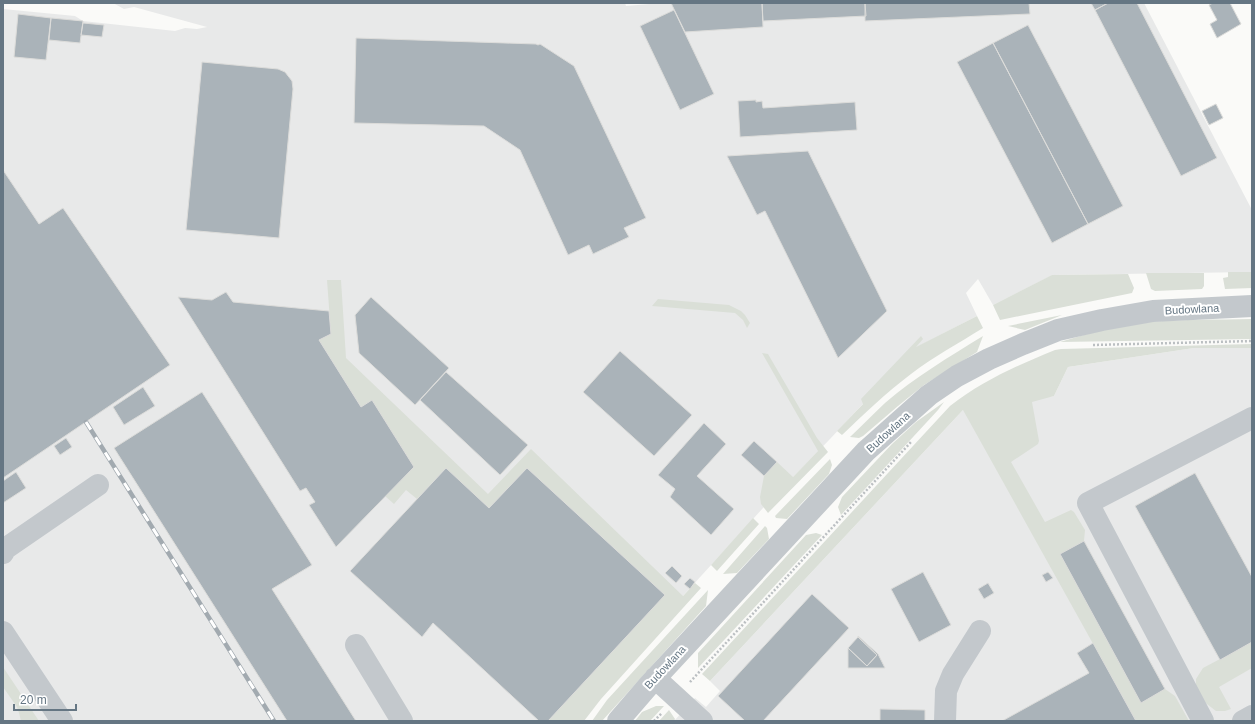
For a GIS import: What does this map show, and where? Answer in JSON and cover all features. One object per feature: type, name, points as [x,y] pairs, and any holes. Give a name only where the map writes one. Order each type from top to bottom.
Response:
[{"type":"street","name":"Budowlana","points":[[618,721],[655,678],[866,451],[929,396],[957,376],[989,359],[1058,330],[1153,311],[1252,306]]},
{"type":"street","points":[[1203,721],[1088,503],[1252,418]]},
{"type":"street","points":[[3,553],[5,549],[98,485]]},
{"type":"street","points":[[945,721],[946,692],[953,674],[980,631]]},
{"type":"street","points":[[3,632],[62,721]]},
{"type":"street","points":[[356,645],[402,721]]},
{"type":"street","points":[[655,678],[702,721]]},
{"type":"street","points":[[1243,721],[1252,716]]},
{"type":"path","points":[[1091,345],[1252,341]]},
{"type":"path","points":[[654,721],[916,436]]},
{"type":"shaded area","points":[[113,3],[625,3],[626,6],[661,3],[1144,3],[1252,210],[1252,272],[1053,275],[993,305],[978,279],[966,293],[977,316],[915,348],[763,508],[569,721],[3,721],[3,9],[75,16],[83,21],[175,31],[185,28],[197,29],[207,27],[134,7],[124,9]]},
{"type":"shaded area","points":[[1228,272],[1252,272],[1252,288],[1225,289],[1223,278],[1228,277]]},
{"type":"shaded area","points":[[1146,273],[1204,273],[1204,286],[1202,289],[1155,291],[1151,289]]},
{"type":"shaded area","points":[[1128,274],[1134,288],[1132,293],[1000,320],[993,305],[1052,275]]},
{"type":"shaded area","points":[[327,280],[341,280],[346,358],[488,494],[531,449],[683,596],[695,583],[701,588],[601,699],[584,721],[548,721],[665,595],[527,468],[489,508],[446,468],[417,499],[406,490],[394,504],[385,496],[361,407],[319,340],[331,334]]},
{"type":"shaded area","points":[[658,299],[729,305],[741,311],[750,323],[747,328],[743,320],[735,313],[652,306]]},
{"type":"shaded area","points":[[1062,315],[1025,330],[1008,326]]},
{"type":"shaded area","points":[[977,316],[983,328],[911,374],[867,411],[842,435],[837,431],[863,404],[861,399],[921,336],[923,339],[916,347]]},
{"type":"shaded area","points":[[1252,319],[1252,339],[1060,342],[1139,323],[1176,320]]},
{"type":"shaded area","points":[[983,336],[977,352],[924,385],[863,436],[859,438],[850,437],[885,403],[908,385]]},
{"type":"shaded area","points":[[1252,344],[1252,348],[1194,348],[1068,367],[1054,396],[1032,402],[1039,441],[1038,444],[1011,462],[1045,522],[1071,510],[1074,512],[1085,530],[1084,541],[1060,554],[1141,702],[1165,689],[1175,696],[1189,721],[1136,721],[963,410],[710,681],[702,674],[950,406],[988,381],[1055,350],[1061,349]]},
{"type":"shaded area","points":[[1194,348],[1252,348],[1252,721],[674,721],[695,698],[706,707],[720,691],[710,681],[963,410],[1054,396],[1068,367]]},
{"type":"shaded area","points":[[762,353],[768,354],[817,438],[828,452],[768,513],[761,504],[760,497],[764,476],[777,462],[793,477],[818,451]]},
{"type":"shaded area","points":[[944,402],[841,515],[838,507],[842,497],[892,444],[916,422]]},
{"type":"shaded area","points":[[830,459],[832,465],[829,474],[787,519],[776,518],[775,516]]},
{"type":"shaded area","points":[[753,518],[759,524],[717,571],[711,565]]},
{"type":"shaded area","points":[[765,526],[767,528],[769,539],[737,573],[723,574]]},
{"type":"shaded area","points":[[816,533],[822,535],[698,668],[698,653],[806,535]]},
{"type":"shaded area","points":[[708,590],[706,606],[602,721],[592,721],[607,700]]},
{"type":"shaded area","points":[[1252,642],[1252,668],[1219,687],[1231,709],[1216,711],[1203,701],[1196,688],[1196,679],[1203,668]]},
{"type":"shaded area","points":[[3,667],[39,721],[21,721],[17,707],[3,687]]},
{"type":"shaded area","points":[[656,706],[664,706],[650,721],[635,721],[642,712]]},
{"type":"shaded area","points":[[669,710],[675,719],[674,721],[659,721]]},
{"type":"building","points":[[671,3],[762,3],[763,27],[685,32]]},
{"type":"building","points":[[762,3],[865,3],[866,16],[763,21]]},
{"type":"building","points":[[865,3],[1029,3],[1030,14],[865,21]]},
{"type":"building","points":[[1091,3],[1108,3],[1095,10]]},
{"type":"building","points":[[1108,3],[1137,3],[1217,158],[1181,176],[1095,10]]},
{"type":"building","points":[[1213,3],[1230,3],[1241,24],[1217,38],[1210,24],[1217,20],[1209,5]]},
{"type":"building","points":[[674,10],[714,94],[680,110],[640,26]]},
{"type":"building","points":[[18,14],[51,18],[46,60],[14,57]]},
{"type":"building","points":[[51,18],[83,21],[80,43],[49,40]]},
{"type":"building","points":[[83,23],[104,25],[102,37],[81,35]]},
{"type":"building","points":[[1028,25],[1123,206],[1088,224],[993,43]]},
{"type":"building","points":[[356,38],[540,44],[574,66],[646,218],[624,228],[629,237],[593,254],[589,245],[568,255],[520,150],[484,126],[354,123]]},
{"type":"building","points":[[993,43],[1088,224],[1052,243],[957,62]]},
{"type":"building","points":[[202,62],[278,69],[285,72],[292,81],[293,89],[279,238],[186,230]]},
{"type":"building","points":[[756,100],[756,102],[762,101],[763,108],[855,102],[857,130],[740,137],[738,101]]},
{"type":"building","points":[[1216,104],[1223,118],[1209,125],[1202,111]]},
{"type":"building","points":[[808,151],[887,311],[838,358],[765,211],[757,215],[727,156]]},
{"type":"building","points":[[3,170],[39,224],[63,208],[170,365],[3,478]]},
{"type":"building","points":[[226,292],[233,302],[329,311],[331,334],[319,340],[361,407],[372,400],[414,467],[336,547],[309,505],[315,502],[306,488],[300,491],[178,297],[212,300]]},
{"type":"building","points":[[371,297],[449,368],[415,405],[359,353],[355,315]]},
{"type":"building","points":[[620,351],[692,415],[654,456],[583,392]]},
{"type":"building","points":[[446,372],[528,445],[500,475],[420,400]]},
{"type":"building","points":[[143,387],[155,406],[124,425],[113,407]]},
{"type":"building","points":[[202,392],[312,565],[272,589],[356,721],[287,721],[114,448]]},
{"type":"building","points":[[704,423],[726,444],[697,476],[734,509],[711,535],[670,497],[675,489],[658,475]]},
{"type":"building","points":[[66,438],[72,447],[60,455],[54,446]]},
{"type":"building","points":[[754,441],[777,462],[764,476],[741,455]]},
{"type":"building","points":[[446,468],[489,508],[527,468],[665,595],[548,721],[539,721],[433,623],[422,637],[350,571]]},
{"type":"building","points":[[16,472],[26,488],[3,503],[3,481]]},
{"type":"building","points":[[1195,473],[1252,577],[1252,642],[1220,660],[1135,506]]},
{"type":"building","points":[[1084,541],[1165,689],[1141,703],[1060,554]]},
{"type":"building","points":[[672,566],[682,576],[676,583],[665,573]]},
{"type":"building","points":[[923,572],[951,625],[919,642],[891,589]]},
{"type":"building","points":[[1048,572],[1053,578],[1046,582],[1042,575]]},
{"type":"building","points":[[690,578],[695,582],[690,589],[684,584]]},
{"type":"building","points":[[988,583],[994,593],[984,599],[978,589]]},
{"type":"building","points":[[812,594],[849,628],[763,721],[745,721],[718,696]]},
{"type":"building","points":[[858,636],[878,654],[885,668],[848,668],[848,648],[867,666],[877,655]]},
{"type":"building","points":[[858,637],[877,655],[867,666],[848,648]]},
{"type":"building","points":[[1093,643],[1136,721],[1002,721],[1089,673],[1077,653]]},
{"type":"building","points":[[880,709],[925,710],[925,721],[880,721]]},
{"type":"railway","points":[[86,422],[274,721]]}]
